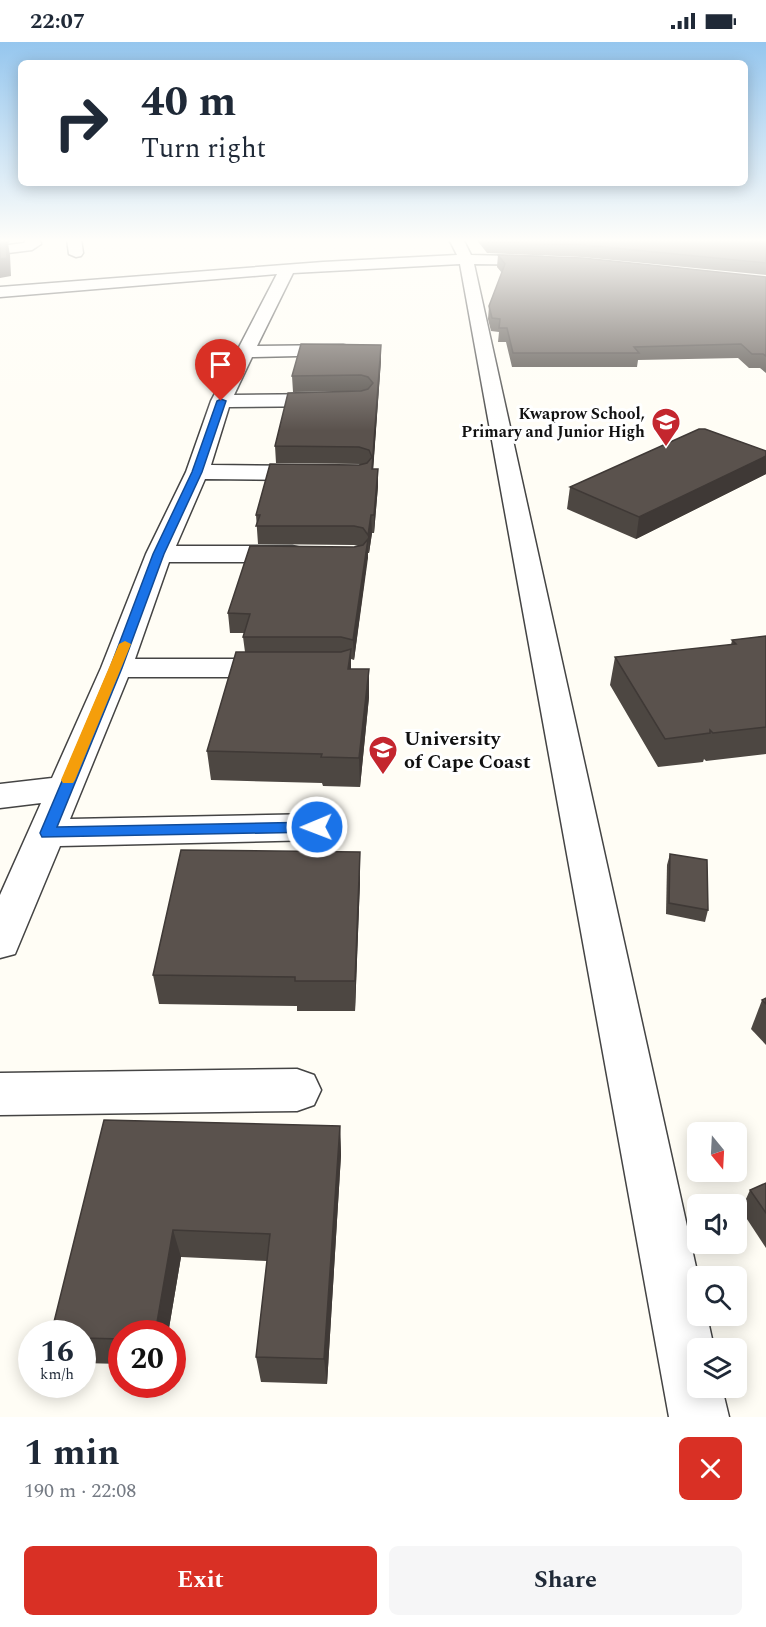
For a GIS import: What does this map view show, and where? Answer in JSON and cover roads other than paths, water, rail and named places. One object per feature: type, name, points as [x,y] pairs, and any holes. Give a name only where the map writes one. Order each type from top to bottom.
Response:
[{"type":"street","points":[[0,942],[116,668],[159,554],[197,472],[221,401],[269,303]]},
{"type":"street","points":[[472,303],[699,1417]]},
{"type":"street","points":[[244,352],[363,350]]},
{"type":"street","points":[[221,401],[349,400]]},
{"type":"street","points":[[197,472],[336,473]]},
{"type":"street","points":[[159,554],[320,555]]},
{"type":"street","points":[[116,668],[306,668]]},
{"type":"street","points":[[0,796],[65,788]]},
{"type":"street","points":[[47,833],[317,827]]},
{"type":"street","points":[[0,1094],[297,1090]]},
{"type":"place","name":"Kwaprow School, Primary and Junior High","points":[[666,448]]},
{"type":"place","name":"University of Cape Coast","points":[[383,776]]}]
